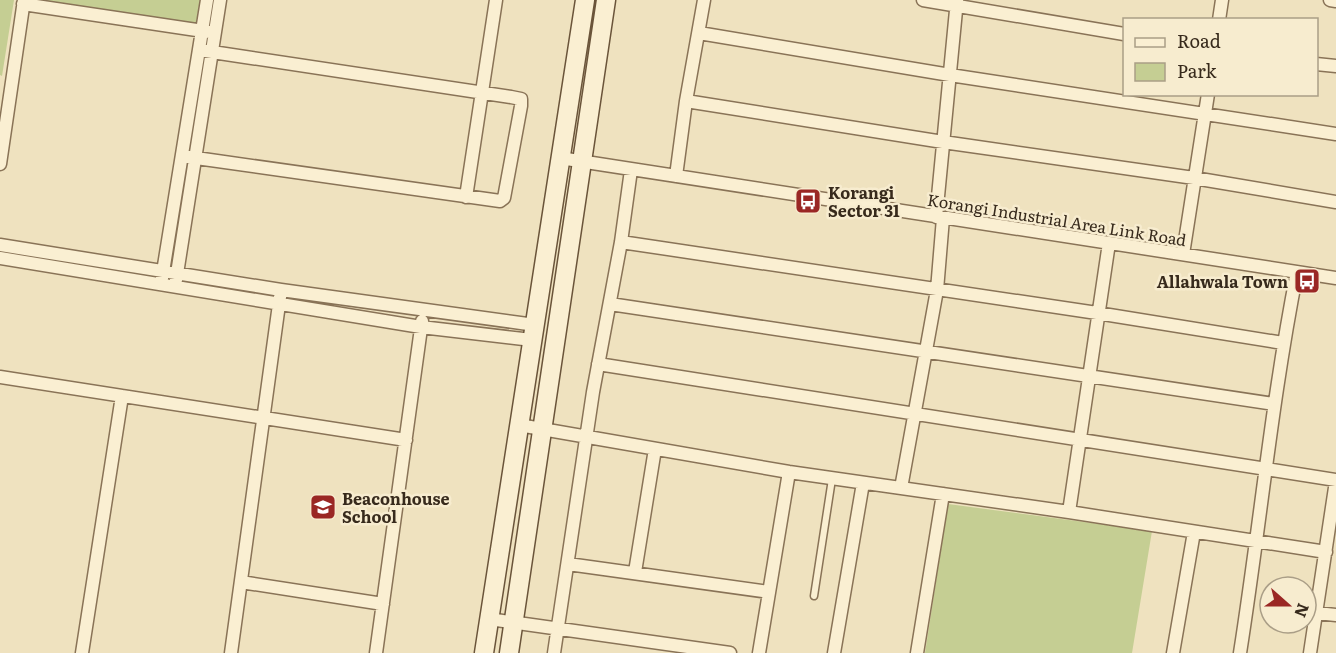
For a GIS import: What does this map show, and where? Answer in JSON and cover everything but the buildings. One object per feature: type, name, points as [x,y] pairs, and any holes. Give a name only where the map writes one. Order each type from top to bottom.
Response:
[{"type":"street","points":[[161,285],[182,156],[205,51],[208,32],[207,0]]},
{"type":"street","points":[[208,32],[220,0]]},
{"type":"street","points":[[466,196],[496,0]]},
{"type":"street","points":[[484,653],[585,0]]},
{"type":"street","points":[[509,653],[606,0]]},
{"type":"street","points":[[676,176],[686,101],[704,0]]},
{"type":"street","points":[[923,0],[957,3],[1123,34]]},
{"type":"street","points":[[1219,18],[1222,0]]},
{"type":"street","points":[[1330,0],[1336,1]]},
{"type":"street","points":[[0,164],[5,90],[23,2],[208,32]]},
{"type":"street","points":[[900,488],[937,290],[943,142],[957,3]]},
{"type":"street","points":[[699,33],[950,75],[1336,134]]},
{"type":"street","points":[[182,156],[500,201],[504,198],[520,99],[205,51]]},
{"type":"street","points":[[174,287],[196,158],[205,51]]},
{"type":"street","points":[[1318,64],[1336,66]]},
{"type":"street","points":[[1183,254],[1208,96]]},
{"type":"street","points":[[686,101],[943,142],[1194,178],[1336,202]]},
{"type":"street","name":"Korangi Industrial Area Link Road","points":[[560,158],[1336,278]]},
{"type":"street","points":[[554,653],[598,364],[621,242],[631,170]]},
{"type":"street","points":[[621,242],[1283,343]]},
{"type":"street","points":[[1070,512],[1108,243]]},
{"type":"street","points":[[0,245],[423,310],[533,333]]},
{"type":"street","points":[[0,258],[421,327],[533,333]]},
{"type":"street","points":[[1240,653],[1283,343],[1297,272]]},
{"type":"street","points":[[231,653],[281,290]]},
{"type":"street","points":[[610,304],[1274,404]]},
{"type":"street","points":[[376,653],[423,310]]},
{"type":"street","points":[[598,364],[1336,480],[1318,606]]},
{"type":"street","points":[[0,377],[406,440]]},
{"type":"street","points":[[82,653],[122,396]]},
{"type":"street","points":[[519,425],[789,472],[1070,512],[1326,552]]},
{"type":"street","points":[[635,572],[655,449]]},
{"type":"street","points":[[759,653],[789,472]]},
{"type":"street","points":[[834,653],[863,483]]},
{"type":"street","points":[[917,653],[943,494]]},
{"type":"street","points":[[1173,653],[1194,532]]},
{"type":"street","points":[[568,564],[769,592]]},
{"type":"street","points":[[241,582],[383,604]]},
{"type":"street","points":[[1318,613],[1336,615]]},
{"type":"street","points":[[489,620],[695,651],[730,653]]},
{"type":"street","points":[[1310,653],[1313,635]]},
{"type":"lane","points":[[814,596],[832,478]]},
{"type":"green space","points":[[0,0],[14,0],[2,76],[0,75]]},
{"type":"green space","points":[[35,0],[200,0],[196,23]]},
{"type":"green space","points":[[948,504],[1152,531],[1132,653],[925,653]]},
{"type":"place","name":"Korangi Sector 31","points":[[808,201]]},
{"type":"place","name":"Allahwala Town","points":[[1307,281]]},
{"type":"place","name":"Beaconhouse School","points":[[323,507]]}]
